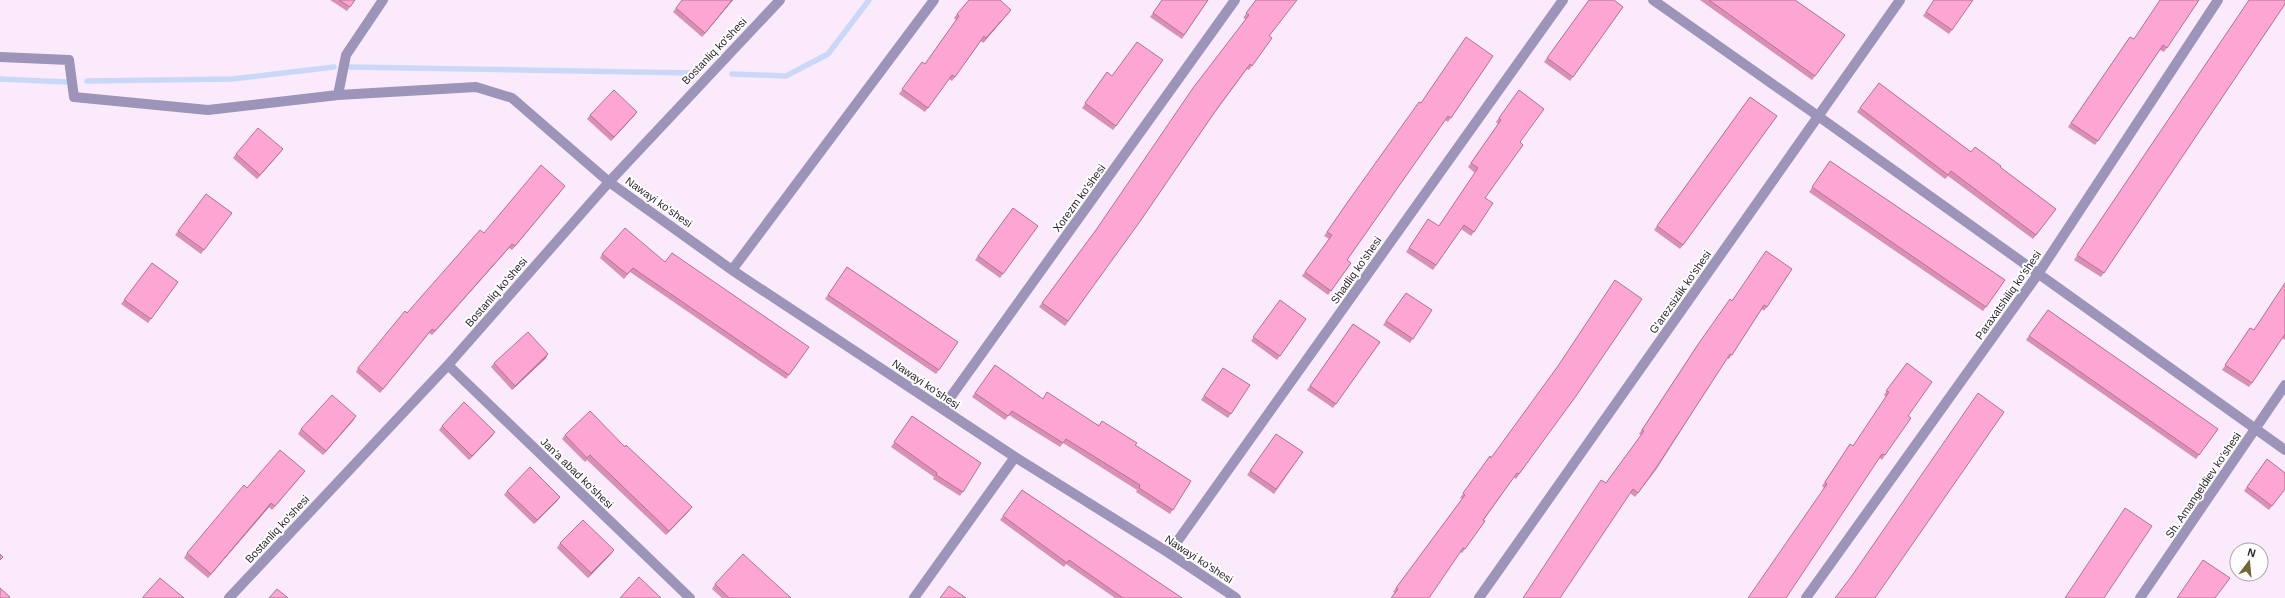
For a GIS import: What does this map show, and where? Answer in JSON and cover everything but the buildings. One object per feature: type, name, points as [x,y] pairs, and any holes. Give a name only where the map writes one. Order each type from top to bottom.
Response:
[{"type":"street","points":[[338,95],[346,55],[383,0]]},
{"type":"street","name":"Bostanliq ko'shesi","points":[[229,598],[448,365],[609,182],[780,0]]},
{"type":"street","points":[[732,270],[934,0]]},
{"type":"street","name":"Xorezm ko'shesi","points":[[942,409],[1236,0]]},
{"type":"street","name":"Shadliq ko'shesi","points":[[1169,553],[1563,0]]},
{"type":"street","points":[[1653,0],[1818,116],[2285,450]]},
{"type":"street","name":"G'arezsizlik ko'shesi","points":[[1479,598],[1900,0]]},
{"type":"street","name":"Paraxatshiliq ko'shesi","points":[[1806,598],[2038,274],[2218,0]]},
{"type":"street","name":"Nawayi ko'shesi","points":[[0,57],[69,60],[74,97],[208,110],[338,95],[476,87],[512,98],[609,182],[732,270],[1015,457],[1169,553],[1236,598]]},
{"type":"street","name":"Jan'a abad ko'shesi","points":[[448,365],[690,598]]},
{"type":"street","name":"Sh. Amangeldiev ko'shesi","points":[[2140,598],[2285,385]]},
{"type":"street","points":[[914,598],[1015,457]]},
{"type":"waterway","points":[[732,74],[786,76],[828,54],[869,0]]},
{"type":"waterway","points":[[87,81],[232,79],[334,67]]},
{"type":"waterway","points":[[350,67],[693,73]]},
{"type":"waterway","points":[[0,79],[66,82]]}]
